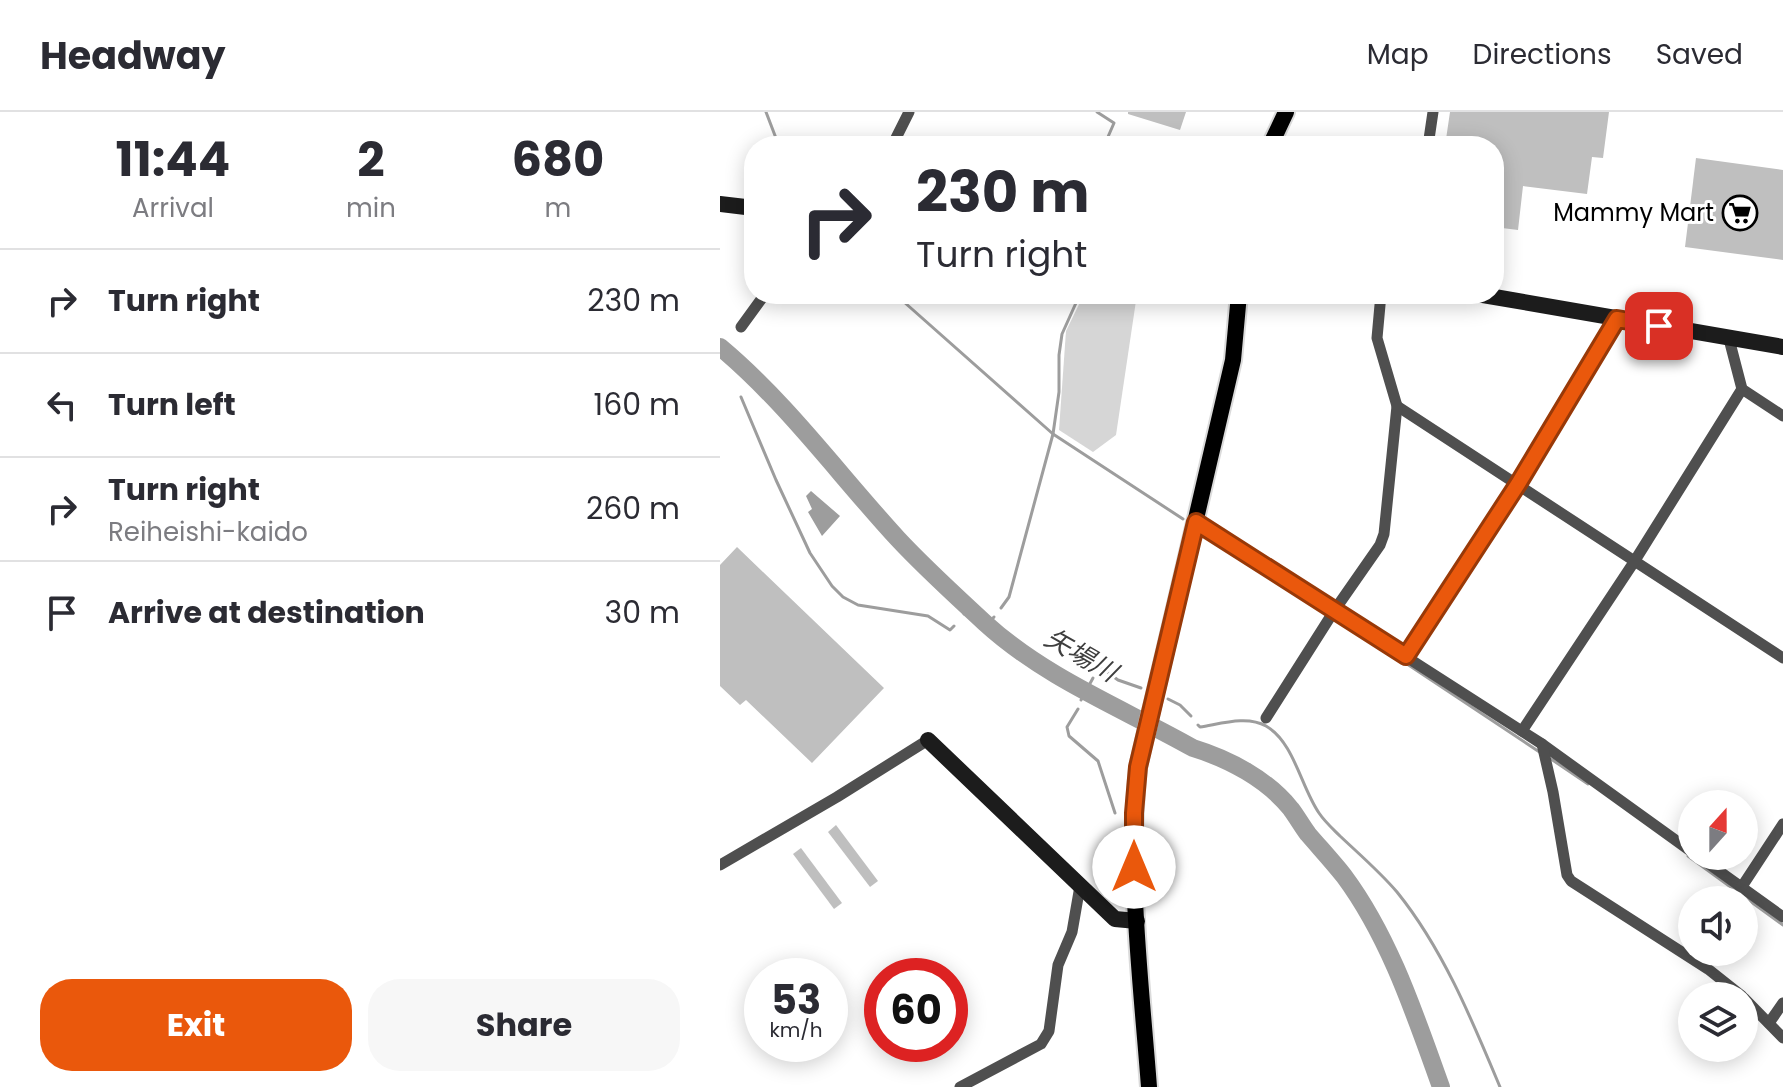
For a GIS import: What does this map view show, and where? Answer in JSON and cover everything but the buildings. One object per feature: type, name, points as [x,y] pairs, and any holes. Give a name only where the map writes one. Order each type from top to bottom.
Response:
[{"type":"main road","points":[[1275,136],[1286,112]]},
{"type":"main road","points":[[720,204],[744,207]]},
{"type":"main road","points":[[1504,299],[1783,347]]},
{"type":"main road","points":[[1149,1087],[1134,867],[1138,767],[1233,360],[1238,304]]},
{"type":"main road","points":[[928,740],[1115,919],[1137,921]]},
{"type":"street","points":[[897,136],[909,112]]},
{"type":"street","points":[[1429,136],[1433,112]]},
{"type":"street","points":[[741,327],[758,304]]},
{"type":"street","points":[[1266,718],[1380,545],[1384,534],[1397,406],[1377,338],[1380,304]]},
{"type":"street","points":[[1406,656],[1518,484],[1617,319]]},
{"type":"street","points":[[1729,339],[1742,389],[1783,416]]},
{"type":"street","points":[[1522,731],[1634,562],[1742,389]]},
{"type":"street","points":[[1397,406],[1783,658]]},
{"type":"street","points":[[1196,522],[1542,744],[1678,842]]},
{"type":"street","points":[[720,865],[928,740]]},
{"type":"street","points":[[1542,744],[1567,875],[1571,881],[1724,982]]},
{"type":"street","points":[[1742,886],[1783,824]]},
{"type":"street","points":[[1717,870],[1738,886]]},
{"type":"street","points":[[960,1087],[1041,1044],[1049,1031],[1058,965],[1072,932],[1080,886]]},
{"type":"street","points":[[1758,900],[1783,917]]},
{"type":"street","points":[[1769,1023],[1783,1003]]},
{"type":"street","points":[[1758,1012],[1783,1038]]},
{"type":"shaded area","points":[[1079,304],[1136,304],[1116,435],[1093,452],[1059,430],[1066,331]]},
{"type":"shaded area","points":[[811,491],[840,516],[822,536],[808,512],[812,509],[806,496]]},
{"type":"waterway","points":[[766,112],[775,136]]},
{"type":"waterway","points":[[1097,112],[1114,123],[1108,136]]},
{"type":"waterway","points":[[906,304],[1053,434],[1183,519]]},
{"type":"waterway","points":[[1001,608],[1009,597],[1053,434],[1062,334],[1076,304]]},
{"type":"waterway","name":"矢場川","points":[[720,347],[790,415],[908,550],[1008,643],[1086,692],[1193,748],[1246,771],[1281,798],[1344,876],[1375,925],[1400,978],[1441,1087]]},
{"type":"waterway","points":[[741,397],[810,553],[832,586],[858,605],[928,616],[950,630],[954,626]]},
{"type":"waterway","name":"矢場川","points":[[964,614],[970,608]]},
{"type":"waterway","points":[[987,625],[994,617]]},
{"type":"waterway","points":[[1401,660],[1541,753]]},
{"type":"waterway","points":[[1100,667],[1118,680],[1141,688]]},
{"type":"waterway","name":"矢場川","points":[[1081,700],[1093,678]]},
{"type":"waterway","points":[[1168,699],[1191,716]]},
{"type":"waterway","points":[[1078,709],[1067,727],[1069,736],[1098,761],[1115,813]]},
{"type":"waterway","points":[[1198,725],[1250,721],[1276,733],[1321,816],[1377,870],[1429,937],[1467,1011],[1500,1087]]},
{"type":"waterway","points":[[1551,759],[1588,784]]},
{"type":"waterway","points":[[1707,870],[1783,925]]},
{"type":"place","name":"Mammy Mart","points":[[1740,213]]},
{"type":"route","points":[[1134,867],[1138,767],[1196,522],[1406,656],[1518,484],[1617,319],[1659,326]]}]
